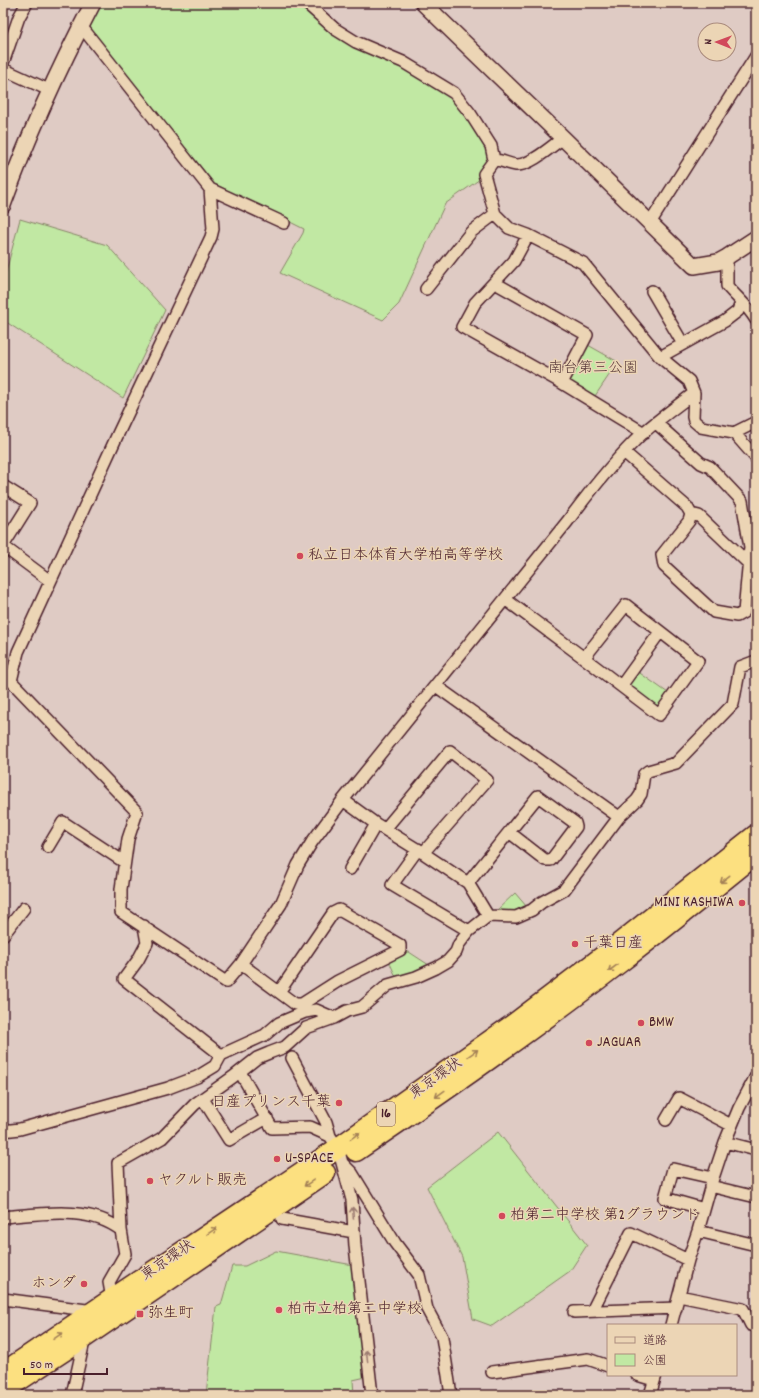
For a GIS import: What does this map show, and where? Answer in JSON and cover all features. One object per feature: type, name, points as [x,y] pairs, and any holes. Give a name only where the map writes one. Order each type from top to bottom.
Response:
[{"type":"highway","name":"東京環状","points":[[3,1374],[336,1148],[514,1024],[610,951],[756,835]]},
{"type":"highway","name":"東京環状","points":[[3,1391],[85,1337],[336,1148],[432,1100],[523,1035],[618,964],[756,854]]},
{"type":"street","points":[[3,63],[19,17],[27,3]]},
{"type":"street","points":[[3,206],[18,164],[93,3]]},
{"type":"street","points":[[306,3],[335,29],[356,42],[403,62],[454,92],[470,113],[491,146],[494,160],[484,174],[495,214],[509,228],[528,235],[583,263],[660,357],[689,381],[694,393],[694,421],[700,427],[734,433],[756,422]]},
{"type":"street","points":[[422,3],[694,266],[718,262],[756,238]]},
{"type":"street","points":[[81,26],[210,189],[284,223]]},
{"type":"street","points":[[650,223],[756,56]]},
{"type":"street","points":[[3,69],[51,91]]},
{"type":"street","points":[[494,160],[501,160],[518,165],[529,162],[563,138]]},
{"type":"street","points":[[210,189],[213,229],[211,237],[50,581],[7,680],[137,812],[128,839],[124,862],[121,889],[121,912],[226,982],[281,904],[298,864],[312,842],[343,800],[567,522],[592,488],[624,452],[644,433],[694,393]]},
{"type":"street","points":[[426,289],[471,232],[495,214]]},
{"type":"street","points":[[528,235],[514,261],[475,303],[462,327],[562,383],[644,433]]},
{"type":"street","points":[[727,257],[727,286],[751,311],[756,320]]},
{"type":"street","points":[[494,283],[587,335],[562,383]]},
{"type":"street","points":[[652,291],[683,344]]},
{"type":"street","points":[[660,357],[725,321],[738,311],[741,302]]},
{"type":"street","points":[[624,452],[687,507],[691,514],[689,521],[662,555],[664,566],[714,612],[737,616],[744,612],[750,547],[742,501],[710,467],[701,463],[656,423]]},
{"type":"street","points":[[734,433],[756,458]]},
{"type":"street","points":[[3,486],[30,504],[3,546],[50,581]]},
{"type":"street","points":[[691,514],[699,516],[748,563]]},
{"type":"street","points":[[505,599],[659,715],[698,661],[626,606],[584,658]]},
{"type":"street","points":[[621,686],[660,632]]},
{"type":"street","points":[[112,1299],[109,1282],[125,1254],[121,1230],[118,1163],[162,1138],[195,1104],[257,1058],[285,1047],[306,1028],[334,1018],[347,1011],[362,1007],[388,985],[416,977],[448,961],[456,952],[468,932],[488,916],[516,917],[532,910],[542,902],[564,890],[619,817],[638,800],[641,794],[644,774],[648,771],[676,762],[733,704],[740,667],[756,661]]},
{"type":"street","points":[[436,686],[619,817]]},
{"type":"street","points":[[350,869],[381,826],[450,751],[487,780],[421,851],[392,885],[468,932]]},
{"type":"street","points":[[468,883],[509,832],[538,796],[575,823],[576,827],[551,860],[545,860],[509,832]]},
{"type":"street","points":[[343,800],[468,883],[488,916]]},
{"type":"street","points":[[48,847],[63,822],[124,862]]},
{"type":"street","points":[[3,935],[24,908]]},
{"type":"street","points":[[240,964],[295,1004],[302,1004],[338,981],[400,950],[400,945],[339,910],[333,913],[279,992]]},
{"type":"street","points":[[144,926],[147,943],[138,960],[124,979],[221,1055]]},
{"type":"street","points":[[3,1131],[20,1129],[168,1088],[197,1077],[215,1066],[221,1055],[265,1035],[279,1023],[305,1012],[316,1010],[334,1018]]},
{"type":"street","points":[[292,1058],[326,1122],[336,1148],[352,1200],[354,1232],[372,1395]]},
{"type":"street","points":[[240,1072],[272,1128],[310,1127],[336,1148],[395,1243],[419,1275],[427,1309],[442,1337],[451,1395]]},
{"type":"street","points":[[671,1324],[711,1182],[738,1108],[756,1076]]},
{"type":"street","points":[[666,1120],[679,1098],[731,1125]]},
{"type":"street","points":[[203,1099],[229,1140],[267,1118]]},
{"type":"street","points":[[725,1142],[756,1150]]},
{"type":"street","points":[[704,1209],[665,1198],[673,1169],[756,1197]]},
{"type":"street","points":[[3,1217],[47,1214],[82,1214],[113,1224],[121,1230]]},
{"type":"street","points":[[282,1219],[354,1232]]},
{"type":"street","points":[[698,1231],[756,1245]]},
{"type":"street","points":[[592,1311],[631,1233],[688,1260]]},
{"type":"street","points":[[679,1296],[743,1309],[751,1325],[756,1326]]},
{"type":"street","points":[[3,1299],[94,1312]]},
{"type":"street","points":[[574,1312],[676,1308]]},
{"type":"street","points":[[72,1395],[85,1337]]},
{"type":"street","points":[[492,1372],[588,1359],[607,1366]]},
{"type":"street","points":[[643,1376],[655,1378],[650,1395]]},
{"type":"green space","points":[[99,3],[302,3],[451,94],[488,150],[489,160],[482,166],[480,179],[445,204],[399,304],[383,320],[280,273],[304,229],[215,184],[87,27]]},
{"type":"green space","points":[[20,219],[107,245],[165,310],[123,398],[3,320],[3,283]]},
{"type":"green space","name":"南台第三公園","points":[[588,345],[618,362],[595,396],[570,381],[569,378]]},
{"type":"green space","points":[[637,671],[668,693],[659,705],[655,705],[629,687],[629,682]]},
{"type":"green space","points":[[515,893],[527,907],[516,912],[496,911]]},
{"type":"green space","points":[[406,952],[409,952],[429,965],[415,972],[396,977],[389,961]]},
{"type":"green space","name":"柏第二中学校 第2グラウンド","points":[[498,1132],[587,1245],[570,1271],[492,1326],[473,1319],[462,1257],[427,1187]]},
{"type":"green space","name":"柏市立柏第二中学校","points":[[276,1251],[353,1265],[366,1377],[353,1380],[354,1395],[206,1395],[216,1307],[221,1305],[232,1266],[245,1266]]},
{"type":"place","name":"私立日本体育大学柏高等学校","points":[[300,556]]},
{"type":"place","name":"MINI KASHIWA","points":[[742,903]]},
{"type":"place","name":"千葉日産","points":[[575,944]]},
{"type":"place","name":"BMW","points":[[641,1023]]},
{"type":"place","name":"JAGUAR","points":[[589,1043]]},
{"type":"place","name":"日産プリンス千葉","points":[[339,1103]]},
{"type":"place","name":"U-SPACE","points":[[277,1159]]},
{"type":"place","name":"ヤクルト販売","points":[[150,1181]]},
{"type":"place","name":"柏第二中学校 第2グラウンド","points":[[502,1216]]},
{"type":"place","name":"ホンダ","points":[[84,1284]]},
{"type":"place","name":"柏市立柏第二中学校","points":[[279,1310]]},
{"type":"place","name":"弥生町","points":[[140,1314]]}]
